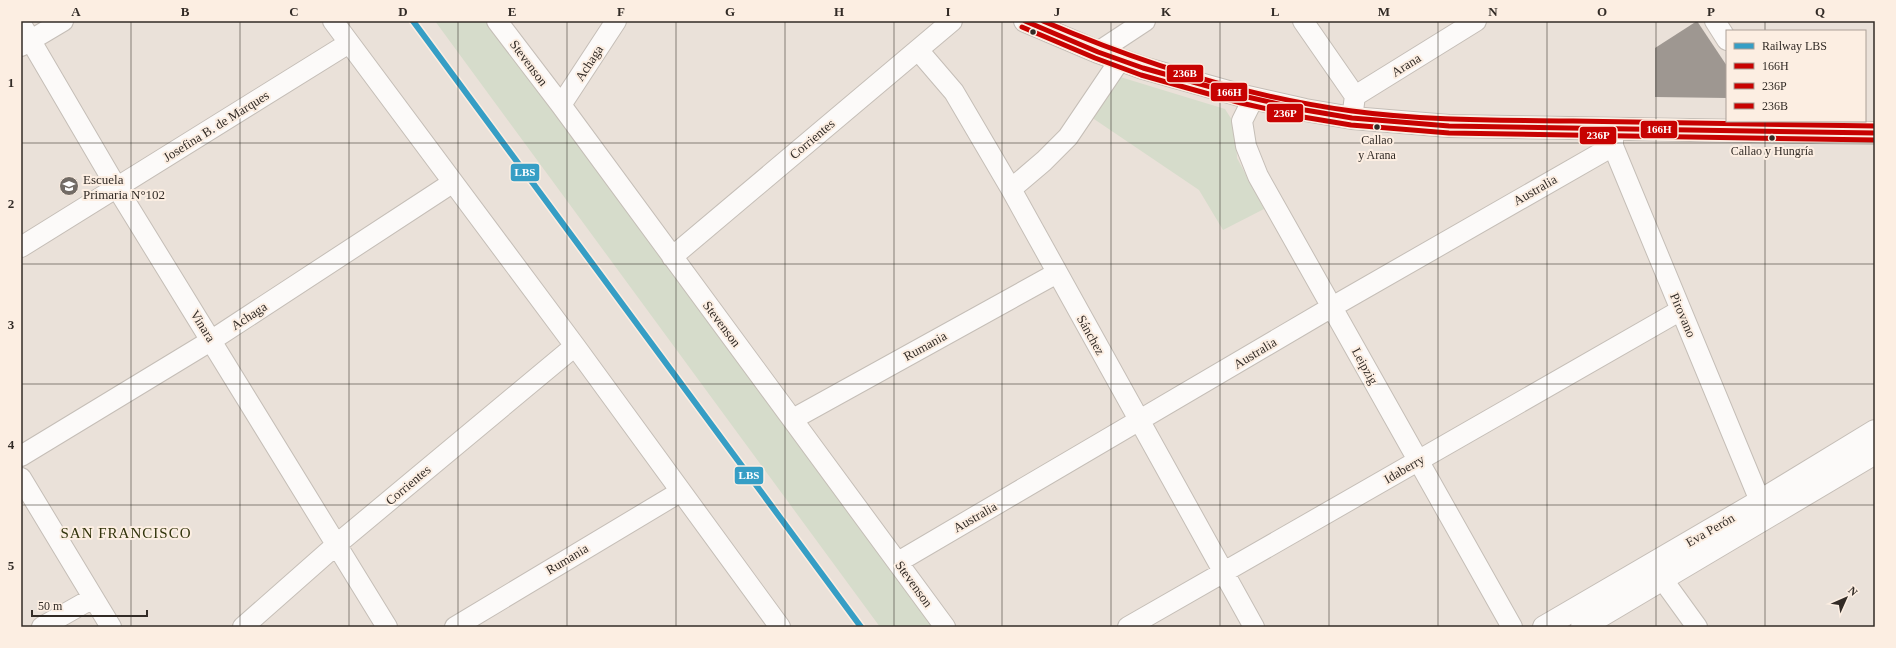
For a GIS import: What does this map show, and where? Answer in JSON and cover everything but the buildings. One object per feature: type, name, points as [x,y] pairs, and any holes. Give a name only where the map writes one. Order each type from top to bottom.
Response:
[{"type":"main road","points":[[1025,21],[1098,52],[1143,68],[1253,99],[1352,118],[1613,137],[1777,126],[1875,133]]},
{"type":"main road","name":"Eva Perón","points":[[1544,627],[1760,501],[1875,431]]},
{"type":"main road","name":"Eva Perón","points":[[1582,627],[1875,453]]},
{"type":"street","points":[[24,37],[63,21]]},
{"type":"street","points":[[333,21],[452,183],[575,346],[680,492],[780,627]]},
{"type":"street","name":"Stevenson","points":[[497,21],[561,105],[945,627]]},
{"type":"street","name":"Achaga","points":[[561,105],[616,21]]},
{"type":"street","name":"Corrientes","points":[[672,257],[952,21]]},
{"type":"street","points":[[1098,52],[1145,21]]},
{"type":"street","points":[[1303,21],[1355,96],[1352,118]]},
{"type":"street","name":"Arana","points":[[1355,96],[1476,21]]},
{"type":"street","points":[[1715,21],[1726,38]]},
{"type":"street","name":"Vinara","points":[[24,37],[212,340],[336,545],[388,627]]},
{"type":"street","name":"Josefina B. de Marques","points":[[21,247],[349,43]]},
{"type":"street","name":"Sánchez","points":[[918,50],[954,92],[1011,189],[1254,627]]},
{"type":"street","points":[[1011,189],[1044,161],[1068,137],[1120,60]]},
{"type":"street","name":"Leipzig","points":[[1253,99],[1242,120],[1246,146],[1258,176],[1512,627]]},
{"type":"street","name":"Australia","points":[[898,562],[1332,307],[1613,137]]},
{"type":"street","name":"Pirovano","points":[[1613,137],[1681,310],[1760,501]]},
{"type":"street","name":"Achaga","points":[[21,456],[212,340],[452,183]]},
{"type":"street","name":"Rumania","points":[[793,419],[1057,273]]},
{"type":"street","name":"Idaberry","points":[[1128,627],[1681,310]]},
{"type":"street","name":"Corrientes","points":[[243,627],[336,545],[575,346]]},
{"type":"street","points":[[21,478],[111,627]]},
{"type":"street","name":"Rumania","points":[[454,627],[680,492]]},
{"type":"street","points":[[1663,580],[1697,627]]},
{"type":"street","points":[[42,627],[93,598]]},
{"type":"green space","points":[[435,21],[492,21],[936,627],[880,627]]},
{"type":"green space","points":[[1117,76],[1225,109],[1232,120],[1236,135],[1237,158],[1264,209],[1223,230],[1199,190],[1091,117]]},
{"type":"rail line","name":"LBS","points":[[413,21],[861,627]]},
{"type":"transit line","name":"166H","points":[[1025,21],[1098,52],[1143,68],[1243,96],[1305,110],[1352,118],[1449,126],[1875,133]]},
{"type":"transit line","name":"236B","points":[[1043,21],[1118,51],[1195,76],[1273,97],[1352,111],[1407,117],[1462,119],[1875,126]]},
{"type":"transit line","name":"236P","points":[[1022,27],[1095,58],[1141,75],[1241,103],[1303,117],[1351,125],[1449,133],[1875,140]]},
{"type":"place","name":"Callao y Arana","points":[[1377,127]]},
{"type":"place","name":"Callao y Hungría","points":[[1772,138]]},
{"type":"place","name":"Escuela Primaria N°102","points":[[69,186]]},
{"type":"district","name":"SAN FRANCISCO","points":[[126,533]]}]
